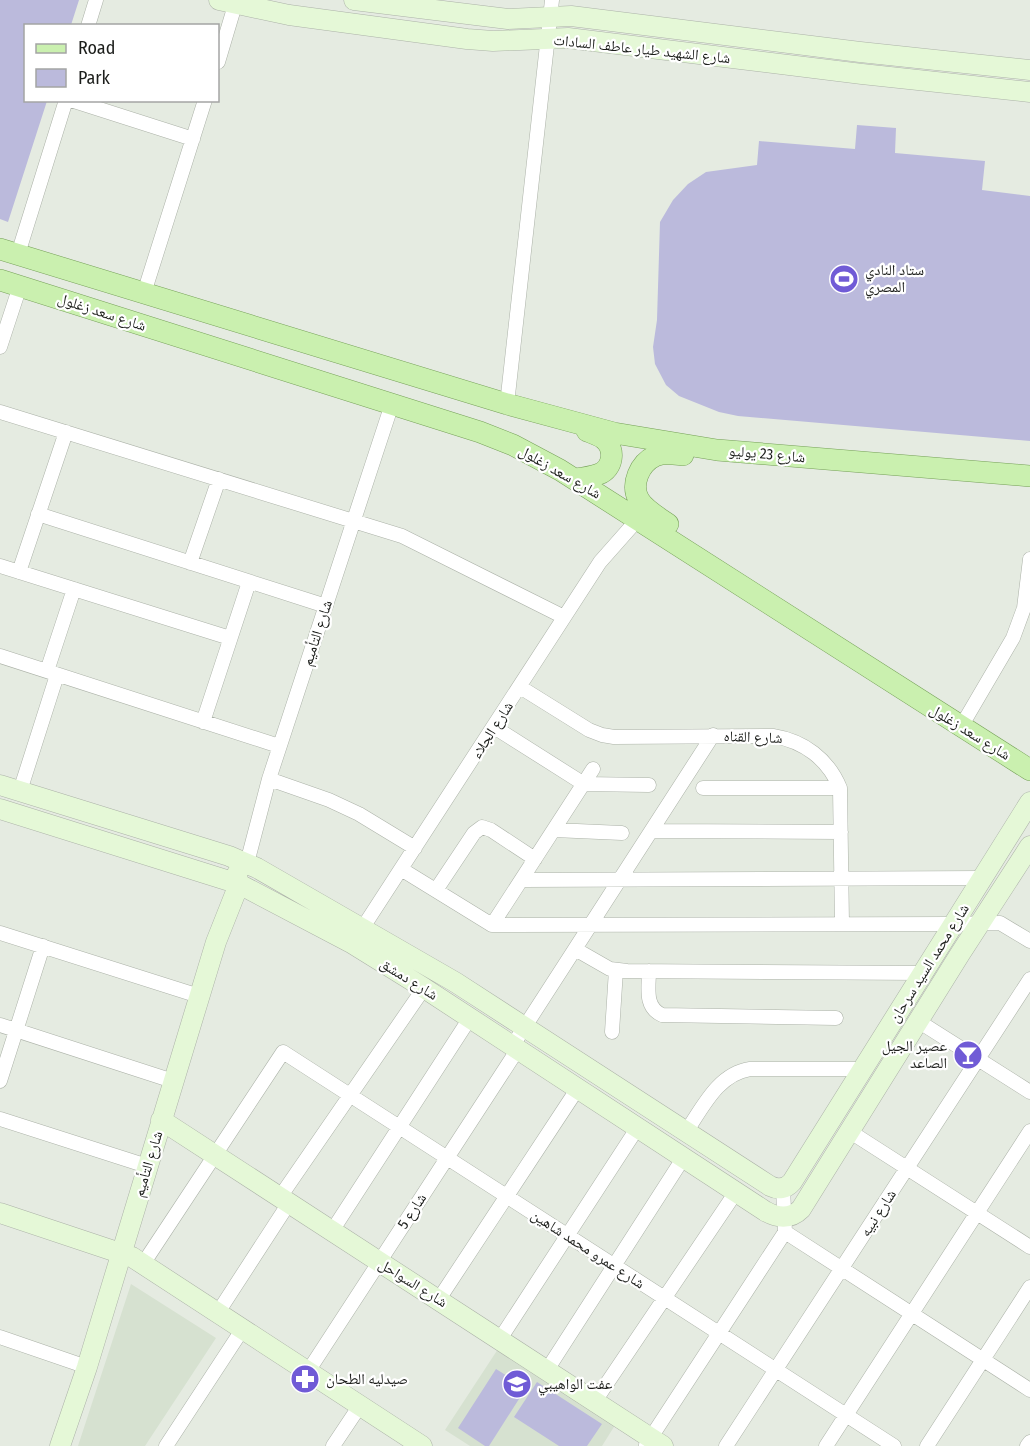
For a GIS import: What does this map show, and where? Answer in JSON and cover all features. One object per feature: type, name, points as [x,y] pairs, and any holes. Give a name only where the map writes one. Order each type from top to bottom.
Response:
[{"type":"main road","name":"شارع سعد زغلول","points":[[9,252],[507,404]]},
{"type":"main road","name":"شارع سعد زغلول","points":[[10,283],[392,404],[513,445],[575,479],[1030,770]]},
{"type":"main road","name":"شارع 23 يوليو","points":[[507,404],[640,438],[722,450],[1030,476]]},
{"type":"main road","points":[[564,420],[604,439],[611,449],[611,461],[605,471],[575,479]]},
{"type":"main road","points":[[691,554],[682,536],[638,498],[636,482],[638,474],[642,466],[655,456],[672,453],[697,456],[722,450]]},
{"type":"street","points":[[89,24],[96,0]]},
{"type":"street","name":"شارع الشهيد طيار عاطف السادات","points":[[354,0],[508,19],[551,8],[588,18],[1030,70]]},
{"type":"street","points":[[219,55],[227,2]]},
{"type":"street","name":"شارع الشهيد طيار عاطف السادات","points":[[227,2],[290,15],[466,39],[493,41],[568,38],[1030,92]]},
{"type":"street","points":[[507,404],[551,8]]},
{"type":"street","points":[[862,74],[864,52]]},
{"type":"street","points":[[9,252],[65,102]]},
{"type":"street","points":[[76,102],[193,139]]},
{"type":"street","points":[[144,293],[204,102]]},
{"type":"street","points":[[0,347],[10,283]]},
{"type":"street","name":"شارع التأميم","points":[[60,1446],[87,1367],[216,942],[239,884],[249,876],[247,863],[268,779],[392,404]]},
{"type":"street","points":[[0,412],[419,543],[564,617]]},
{"type":"street","points":[[19,572],[66,432]]},
{"type":"street","points":[[190,563],[219,479]]},
{"type":"street","points":[[38,514],[326,606]]},
{"type":"street","name":"شارع الجلاء","points":[[358,936],[600,562],[638,519]]},
{"type":"street","points":[[962,725],[1013,638],[1024,626],[1030,559]]},
{"type":"street","points":[[0,566],[230,638]]},
{"type":"street","points":[[203,722],[249,582]]},
{"type":"street","points":[[20,791],[74,590]]},
{"type":"street","points":[[0,656],[279,746]]},
{"type":"street","name":"شارع القناه","points":[[520,687],[589,730],[602,735],[614,737],[712,735],[789,738],[816,754],[835,776],[840,788]]},
{"type":"street","points":[[494,727],[584,784],[649,785]]},
{"type":"street","name":"شارع 5","points":[[308,1373],[446,1158],[515,1047],[525,1026],[712,735]]},
{"type":"street","points":[[492,925],[593,769]]},
{"type":"street","points":[[268,779],[329,800],[359,814],[415,848]]},
{"type":"street","name":"شارع دمشق","points":[[0,785],[247,863],[358,936],[424,988],[785,1225]]},
{"type":"street","points":[[703,788],[840,788],[842,924]]},
{"type":"street","name":"شارع محمد السيد سرحان","points":[[783,1188],[792,1182],[1030,802]]},
{"type":"street","name":"شارع دمشق","points":[[0,808],[239,884],[358,936],[455,982],[770,1186],[783,1188]]},
{"type":"street","points":[[111,844],[118,822]]},
{"type":"street","points":[[436,890],[474,833],[482,827],[491,830],[535,859]]},
{"type":"street","points":[[554,830],[622,833]]},
{"type":"street","points":[[651,831],[841,832]]},
{"type":"street","name":"شارع محمد السيد سرحان","points":[[653,1443],[785,1225],[799,1212],[1030,846]]},
{"type":"street","points":[[401,869],[492,925],[953,924],[981,922],[1000,923],[1030,941]]},
{"type":"street","points":[[522,880],[983,878]]},
{"type":"street","points":[[0,933],[199,996]]},
{"type":"street","points":[[0,1081],[43,946]]},
{"type":"street","points":[[575,949],[616,970],[923,973]]},
{"type":"street","points":[[612,1032],[616,970]]},
{"type":"street","points":[[649,971],[650,1004],[652,1009],[662,1015],[836,1018]]},
{"type":"street","name":"شارع نبيه","points":[[726,1446],[1030,979]]},
{"type":"street","points":[[217,1314],[350,1096],[424,988]]},
{"type":"street","points":[[332,1231],[470,1018]]},
{"type":"street","points":[[918,1021],[1030,1092]]},
{"type":"street","points":[[0,1025],[173,1081]]},
{"type":"street","name":"شارع عمرو محمد شاهين","points":[[216,1156],[283,1052],[894,1446]]},
{"type":"street","points":[[686,1131],[720,1084],[737,1073],[750,1069],[863,1069]]},
{"type":"street","points":[[439,1299],[578,1088]]},
{"type":"street","points":[[0,1119],[147,1166]]},
{"type":"street","name":"شارع السواحل","points":[[161,1120],[595,1401],[653,1443]]},
{"type":"street","points":[[500,1339],[638,1127]]},
{"type":"street","points":[[849,1131],[1030,1247]]},
{"type":"street","points":[[826,1446],[1030,1131]]},
{"type":"street","points":[[143,1264],[216,1156]]},
{"type":"street","points":[[547,1370],[684,1157]]},
{"type":"street","points":[[783,1188],[785,1225],[841,1268],[1030,1390]]},
{"type":"street","points":[[595,1401],[736,1192]]},
{"type":"street","points":[[0,1214],[121,1253],[143,1264],[422,1446]]},
{"type":"street","points":[[927,1446],[1030,1287]]},
{"type":"street","points":[[166,1446],[243,1330]]},
{"type":"street","points":[[0,1337],[87,1367]]},
{"type":"street","points":[[333,1446],[359,1407]]},
{"type":"street","points":[[1027,1446],[1030,1442]]},
{"type":"shaded area","points":[[131,1284],[216,1338],[145,1446],[78,1446]]},
{"type":"shaded area","name":"عفت الواهيبي","points":[[500,1346],[617,1422],[602,1446],[470,1446],[445,1430]]},
{"type":"green space","points":[[0,0],[79,0],[71,24],[24,24],[24,102],[47,102],[8,222],[0,219]]},
{"type":"green space","name":"ستاد النادي المصري","points":[[857,125],[896,128],[895,153],[985,161],[982,190],[1030,196],[1030,441],[738,416],[719,412],[679,396],[666,385],[655,364],[653,347],[657,320],[660,222],[673,200],[688,184],[706,172],[757,165],[759,141],[855,149]]},
{"type":"green space","points":[[496,1369],[526,1388],[489,1446],[485,1446],[458,1428]]},
{"type":"green space","points":[[537,1382],[602,1424],[587,1446],[559,1446],[514,1417]]},
{"type":"place","name":"ستاد النادي المصري","points":[[844,279]]},
{"type":"place","name":"عصير الجيل الصاعد","points":[[968,1055]]},
{"type":"place","name":"صيدليه الطحان","points":[[305,1379]]},
{"type":"place","name":"عفت الواهيبي","points":[[517,1384]]}]
